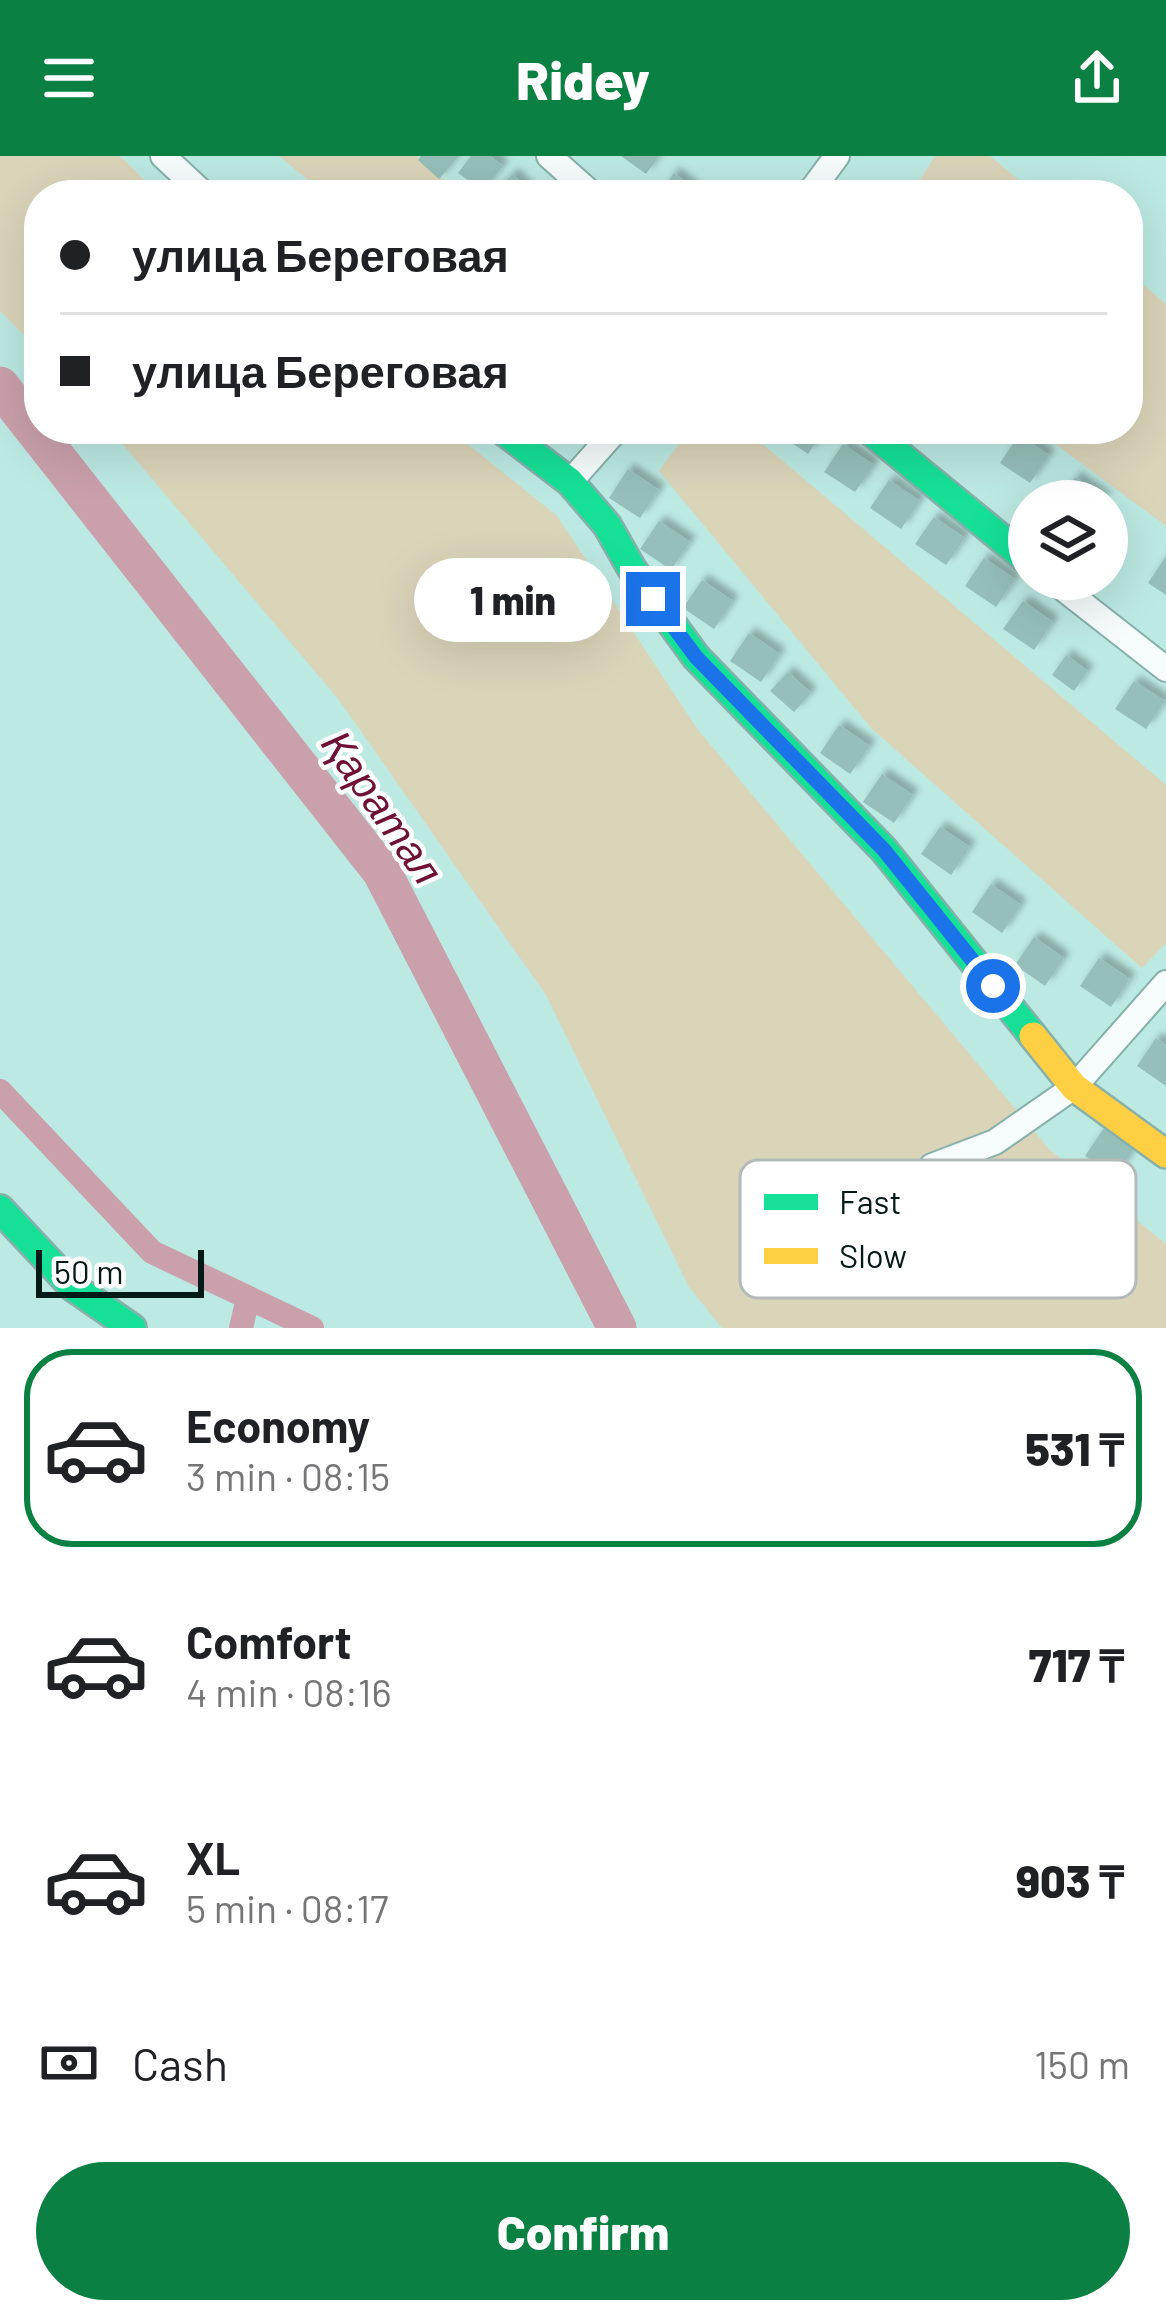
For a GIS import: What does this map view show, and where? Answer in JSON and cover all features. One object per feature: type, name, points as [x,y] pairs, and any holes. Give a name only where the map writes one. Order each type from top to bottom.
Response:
[{"type":"street","points":[[163,156],[189,180]]},
{"type":"street","points":[[549,156],[576,180]]},
{"type":"street","points":[[521,444],[570,482],[607,525],[632,569],[696,657],[884,850],[1074,1087],[1166,1154]]},
{"type":"street","points":[[570,482],[604,444]]},
{"type":"street","points":[[886,444],[1008,544]]},
{"type":"street","points":[[1078,600],[1166,669]]},
{"type":"street","points":[[948,1160],[995,1142],[1074,1087],[1166,983]]},
{"type":"street","points":[[0,1209],[73,1287],[132,1328]]},
{"type":"shaded area","points":[[0,156],[120,156],[145,180],[24,180],[24,335],[0,311]]},
{"type":"shaded area","points":[[279,156],[417,156],[444,180],[308,180]]},
{"type":"shaded area","points":[[935,156],[990,156],[1019,180],[920,180]]},
{"type":"shaded area","points":[[1143,285],[1166,304],[1166,526],[1128,498],[1128,480],[1104,480],[1055,444],[1143,444]]},
{"type":"shaded area","points":[[123,444],[468,444],[557,516],[698,730],[1063,1160],[740,1160],[740,1298],[1136,1298],[1136,1220],[1166,1244],[1166,1328],[722,1328],[689,1287],[546,995],[339,700]]},
{"type":"shaded area","points":[[679,444],[763,444],[1166,785],[1166,943],[1142,968],[871,728],[659,471]]},
{"type":"building","points":[[421,156],[459,156],[439,179],[418,160]]},
{"type":"building","points":[[471,156],[490,156],[503,166],[492,180],[468,180],[458,173]]},
{"type":"building","points":[[621,156],[659,156],[646,174]]},
{"type":"building","points":[[793,444],[815,444],[808,454]]},
{"type":"building","points":[[843,444],[874,465],[855,492],[824,472]]},
{"type":"building","points":[[1013,444],[1032,444],[1049,455],[1032,480],[1000,463]]},
{"type":"building","points":[[628,469],[659,490],[640,518],[609,498]]},
{"type":"building","points":[[889,480],[920,501],[901,529],[870,508]]},
{"type":"building","points":[[934,517],[965,538],[946,565],[915,544]]},
{"type":"building","points":[[659,521],[690,542],[671,570],[640,549]]},
{"type":"building","points":[[1166,556],[1166,595],[1148,583]]},
{"type":"building","points":[[984,558],[1008,574],[1008,589],[996,607],[965,586]]},
{"type":"building","points":[[702,580],[733,601],[714,629],[683,608]]},
{"type":"building","points":[[1023,601],[1053,622],[1034,650],[1003,629]]},
{"type":"building","points":[[749,633],[780,654],[761,682],[730,661]]},
{"type":"building","points":[[1066,655],[1088,671],[1074,691],[1052,675]]},
{"type":"building","points":[[788,672],[811,693],[794,712],[770,691]]},
{"type":"building","points":[[1134,681],[1165,701],[1146,729],[1115,709]]},
{"type":"building","points":[[839,725],[870,746],[850,774],[820,753]]},
{"type":"building","points":[[882,774],[913,795],[894,823],[863,802]]},
{"type":"building","points":[[940,827],[970,847],[951,875],[921,854]]},
{"type":"building","points":[[991,884],[1021,905],[1002,933],[972,912]]},
{"type":"building","points":[[1034,937],[1064,958],[1045,986],[1015,965]]},
{"type":"building","points":[[1099,958],[1130,979],[1111,1007],[1080,986]]},
{"type":"building","points":[[1156,1038],[1166,1045],[1166,1086],[1137,1066]]},
{"type":"building","points":[[1104,1128],[1134,1149],[1126,1160],[1085,1156]]},
{"type":"waterway","name":"Қаратал","points":[[0,386],[24,417]]},
{"type":"waterway","name":"Қаратал","points":[[46,444],[382,872],[617,1328]]},
{"type":"waterway","points":[[0,1091],[152,1252],[312,1328]]},
{"type":"waterway","points":[[241,1328],[248,1298]]},
{"type":"traffic: fast","points":[[521,444],[570,482],[607,525],[632,569],[696,657],[884,850],[1033,1036]]},
{"type":"traffic: fast","points":[[886,444],[1008,544]]},
{"type":"traffic: fast","points":[[0,1209],[73,1287],[132,1328]]},
{"type":"traffic: slow","points":[[1033,1036],[1074,1087],[1166,1154]]},
{"type":"route","points":[[653,599],[696,657],[884,850],[993,986]]}]
